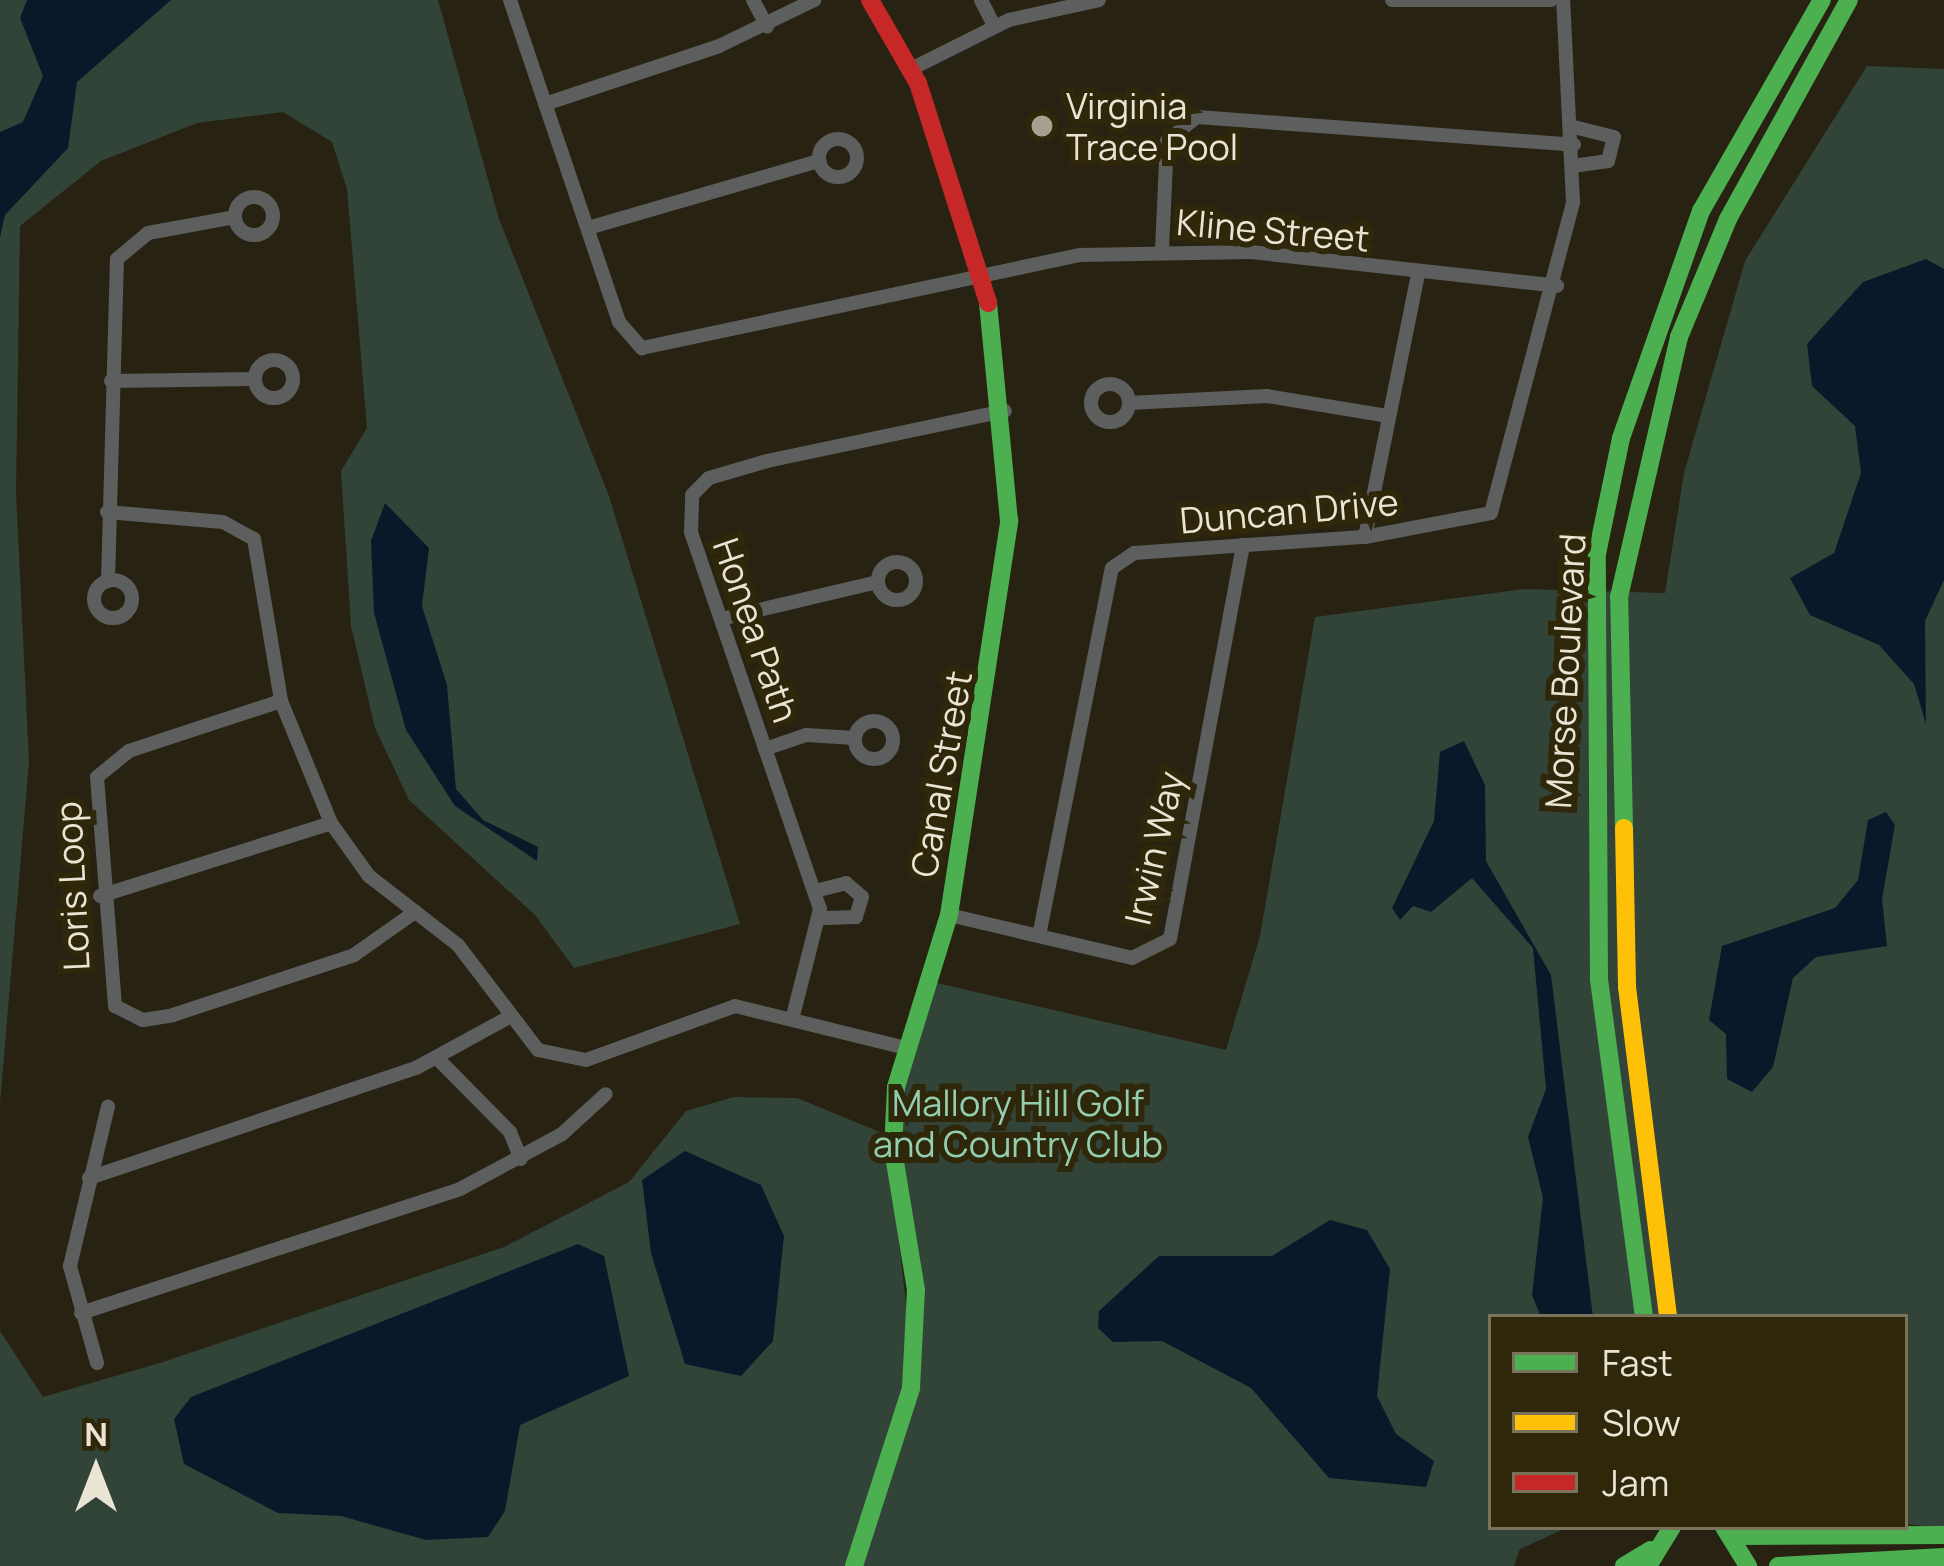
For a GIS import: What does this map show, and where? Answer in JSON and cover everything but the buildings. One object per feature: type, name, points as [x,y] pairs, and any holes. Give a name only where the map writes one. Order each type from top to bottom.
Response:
[{"type":"main road","name":"Canal Street","points":[[854,1566],[916,1356],[893,1149],[906,1048],[949,915],[1005,592],[1005,411],[983,268],[910,70],[870,0]]},
{"type":"main road","name":"Morse Boulevard","points":[[1644,1314],[1599,978],[1589,799],[1598,554],[1621,438],[1701,211],[1822,0]]},
{"type":"main road","name":"Morse Boulevard","points":[[1668,1314],[1627,987],[1619,597],[1679,337],[1728,218],[1849,0]]},
{"type":"main road","points":[[1624,1566],[1650,1558],[1666,1530]]},
{"type":"main road","points":[[1748,1566],[1730,1531],[1944,1535]]},
{"type":"main road","points":[[1778,1566],[1944,1557]]},
{"type":"street","name":"Kline Street","points":[[510,0],[625,333],[656,351],[983,268],[1162,250],[1557,286]]},
{"type":"street","points":[[753,0],[766,26]]},
{"type":"street","points":[[545,104],[766,26],[814,0]]},
{"type":"street","points":[[981,0],[994,26]]},
{"type":"street","points":[[910,70],[994,26],[1099,0]]},
{"type":"street","points":[[1391,0],[1551,0]]},
{"type":"street","name":"Duncan Drive","points":[[1039,936],[1104,580],[1134,553],[1365,538],[1491,513],[1557,286],[1574,166],[1563,0]]},
{"type":"street","points":[[1162,250],[1167,141],[1197,117],[1574,145]]},
{"type":"street","points":[[1574,127],[1613,137],[1608,161],[1574,166]]},
{"type":"street","points":[[588,228],[819,161]]},
{"type":"street","points":[[108,581],[110,381],[124,247],[235,217]]},
{"type":"street","points":[[1365,538],[1382,415],[1418,274]]},
{"type":"street","points":[[110,381],[255,379]]},
{"type":"street","points":[[1129,403],[1267,396],[1382,415]]},
{"type":"street","name":"Honea Path","points":[[794,1012],[820,919],[815,891],[688,518],[699,485],[939,418],[1005,411]]},
{"type":"street","points":[[107,512],[223,522],[254,539],[281,701],[331,823],[369,876],[458,945],[509,1018],[538,1050],[586,1060],[721,1010],[794,1012],[906,1048]]},
{"type":"street","name":"Irwin Way","points":[[949,915],[1132,958],[1170,939],[1243,545]]},
{"type":"street","points":[[722,619],[878,582]]},
{"type":"street","name":"Loris Loop","points":[[281,701],[104,766],[100,896],[108,994],[143,1020],[354,955],[416,912]]},
{"type":"street","points":[[765,749],[806,735],[855,738]]},
{"type":"street","points":[[100,896],[331,823]]},
{"type":"street","points":[[815,891],[846,883],[862,897],[856,916],[820,919]]},
{"type":"street","points":[[88,1178],[438,1059],[509,1018]]},
{"type":"street","points":[[438,1059],[510,1132],[521,1159]]},
{"type":"street","points":[[80,1313],[428,1200],[521,1159],[606,1094]]},
{"type":"street","points":[[98,1363],[70,1266],[108,1106]]},
{"type":"green space","points":[[0,0],[438,0],[499,219],[609,496],[740,924],[574,968],[535,915],[409,800],[375,728],[351,626],[341,471],[367,428],[347,189],[332,142],[283,112],[197,123],[101,161],[20,226],[16,492],[29,762],[0,1103]]},
{"type":"green space","name":"Mallory Hill Golf and Country Club","points":[[1867,66],[1944,69],[1944,1528],[1908,1524],[1908,1314],[1488,1314],[1488,1530],[1561,1530],[1520,1549],[1514,1566],[0,1566],[0,1331],[43,1397],[160,1363],[504,1247],[629,1182],[686,1111],[734,1097],[797,1098],[887,1135],[907,1313],[922,1318],[899,1148],[902,1088],[937,983],[1226,1050],[1260,936],[1315,617],[1524,589],[1665,593],[1684,473],[1745,261]]},
{"type":"water","points":[[27,0],[171,0],[77,82],[68,148],[5,215],[0,237],[0,132],[23,122],[43,76],[20,18]]},
{"type":"water","name":"Virginia Trace Pool","points":[[1042,117],[1055,130],[1042,143],[1029,130]]},
{"type":"water","points":[[1926,259],[1944,269],[1944,580],[1925,621],[1926,724],[1914,684],[1879,645],[1810,615],[1790,578],[1834,553],[1861,473],[1855,426],[1812,386],[1807,344],[1863,282]]},
{"type":"water","points":[[385,503],[429,548],[422,606],[447,685],[456,789],[483,820],[538,847],[537,861],[455,806],[406,730],[374,613],[371,541]]},
{"type":"water","points":[[1464,741],[1485,785],[1486,861],[1551,975],[1593,1314],[1540,1314],[1532,1295],[1543,1198],[1528,1137],[1546,1089],[1533,948],[1472,878],[1431,912],[1413,906],[1400,920],[1392,908],[1434,821],[1440,752]]},
{"type":"water","points":[[1886,812],[1895,825],[1882,899],[1887,946],[1816,957],[1793,978],[1773,1067],[1752,1092],[1727,1079],[1726,1034],[1709,1020],[1722,946],[1835,908],[1858,880],[1868,820]]},
{"type":"water","points":[[685,1151],[761,1185],[784,1236],[773,1341],[741,1376],[685,1364],[651,1253],[642,1180]]},
{"type":"water","points":[[1330,1220],[1367,1230],[1390,1269],[1377,1396],[1396,1434],[1434,1461],[1426,1487],[1329,1478],[1251,1388],[1162,1341],[1113,1342],[1098,1328],[1099,1311],[1159,1256],[1272,1256]]},
{"type":"water","points":[[578,1244],[604,1256],[629,1376],[520,1425],[505,1511],[488,1537],[426,1540],[341,1516],[278,1513],[184,1464],[174,1419],[191,1397]]},
{"type":"traffic: fast","points":[[1644,1314],[1599,978],[1597,554],[1621,438],[1701,211],[1822,0]]},
{"type":"traffic: fast","points":[[1624,828],[1619,597],[1679,337],[1728,219],[1849,0]]},
{"type":"traffic: fast","points":[[854,1566],[911,1388],[916,1290],[893,1149],[896,1087],[949,915],[1009,521],[988,303]]},
{"type":"traffic: fast","points":[[1648,1566],[1670,1530]]},
{"type":"traffic: fast","points":[[1726,1530],[1748,1566]]},
{"type":"traffic: fast","points":[[1735,1536],[1944,1535]]},
{"type":"traffic: fast","points":[[1624,1566],[1651,1550]]},
{"type":"traffic: fast","points":[[1778,1566],[1944,1557]]},
{"type":"traffic: slow","points":[[1624,828],[1627,987],[1668,1314]]},
{"type":"traffic: jam","points":[[870,0],[918,83],[988,303]]},
{"type":"place","name":"Virginia Trace Pool","points":[[1042,126]]}]
